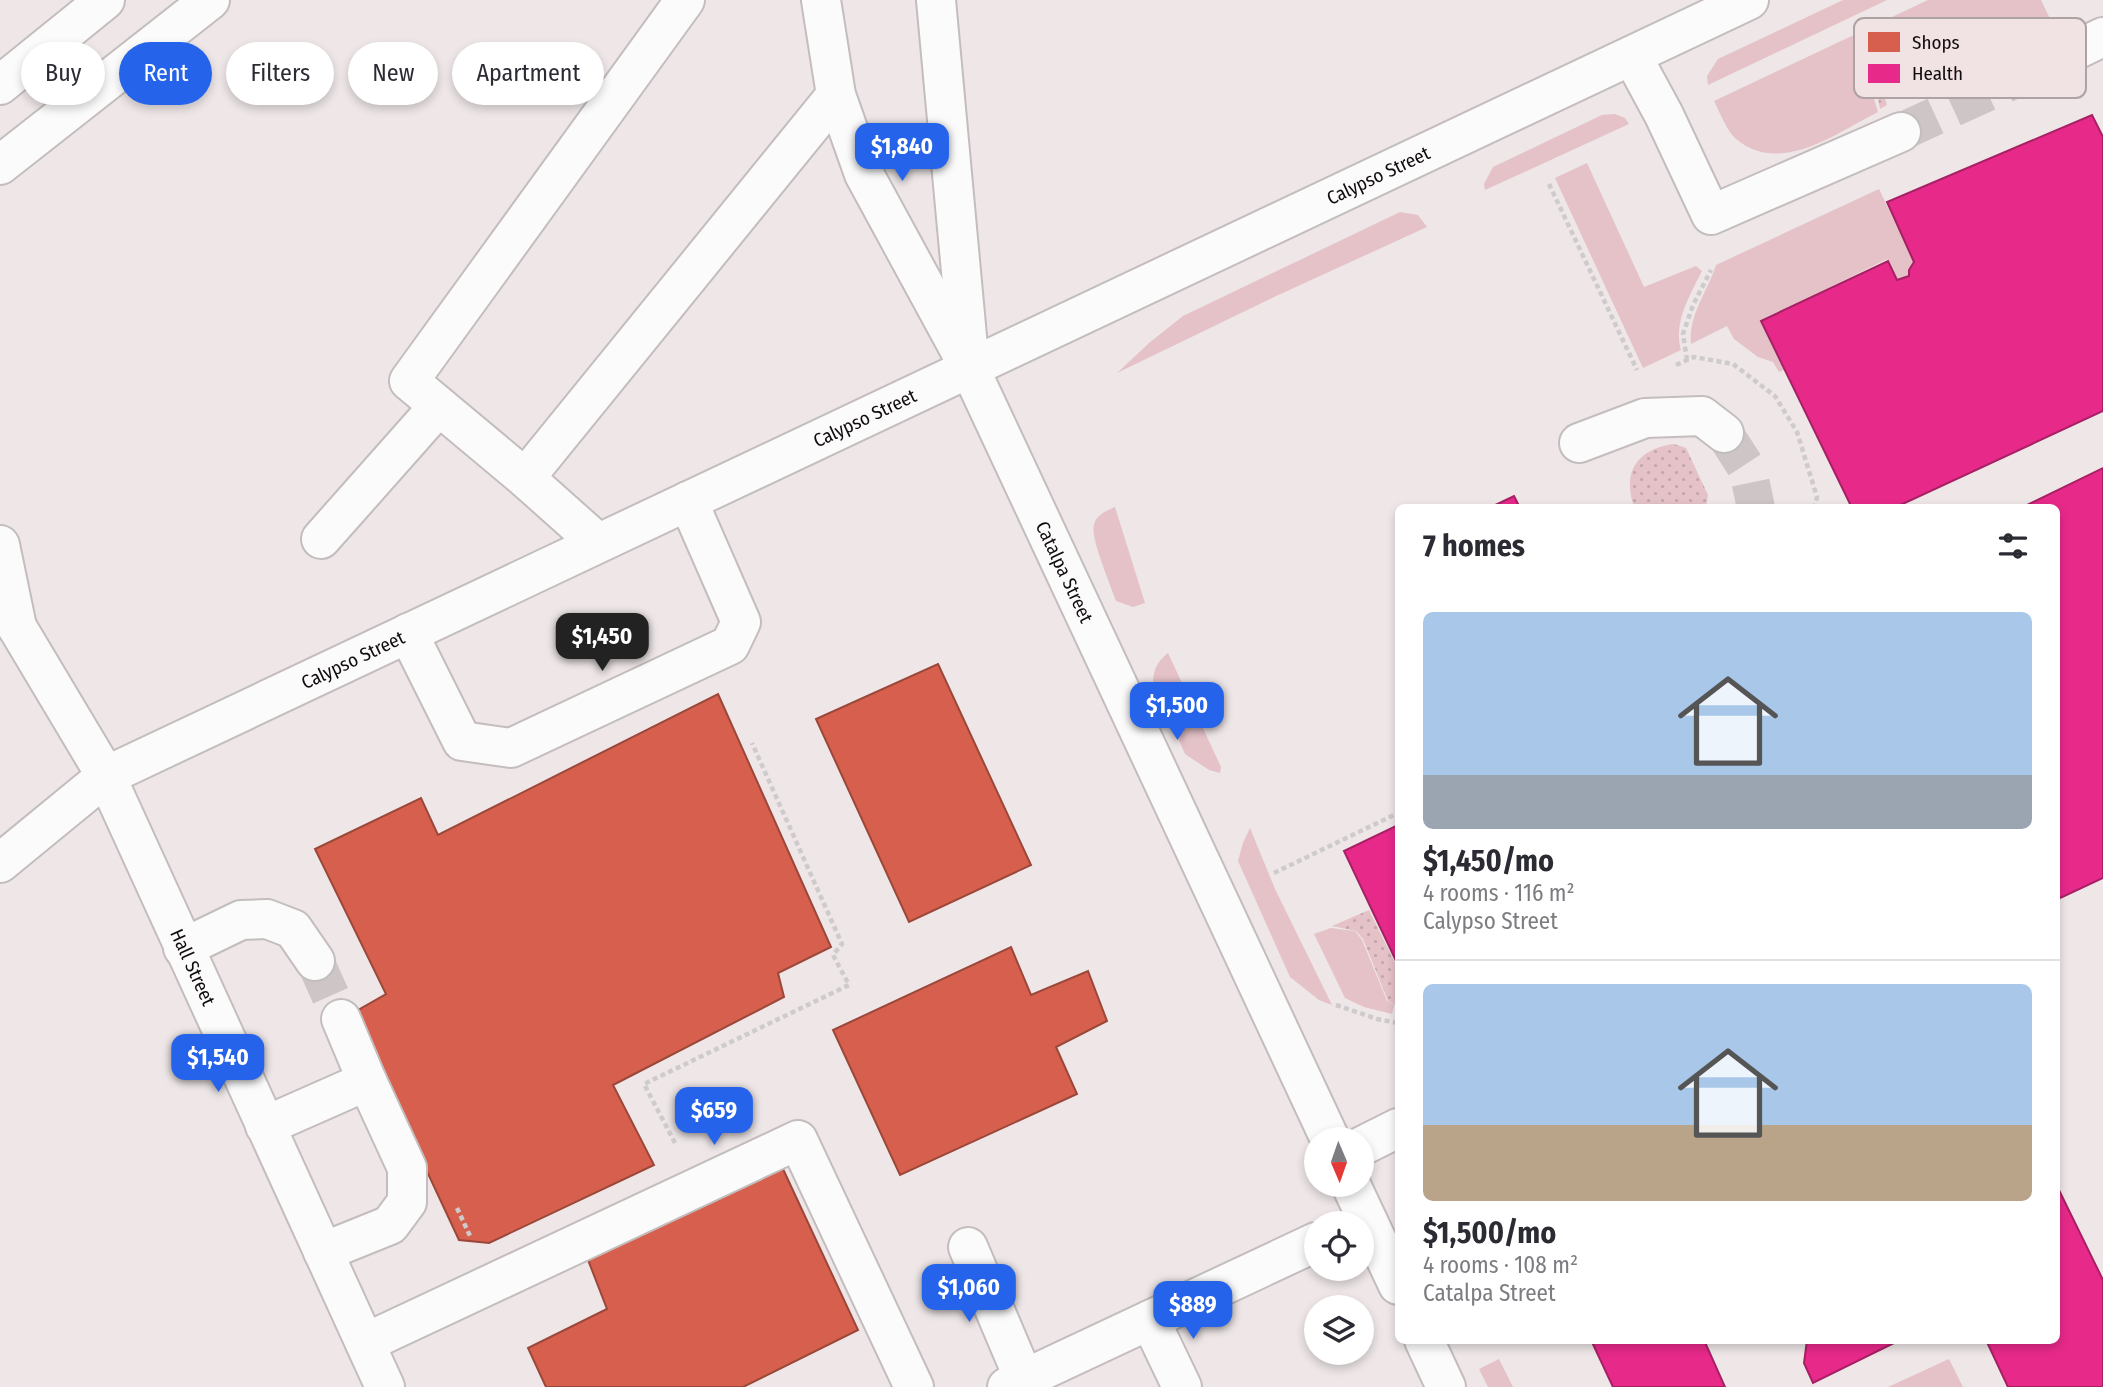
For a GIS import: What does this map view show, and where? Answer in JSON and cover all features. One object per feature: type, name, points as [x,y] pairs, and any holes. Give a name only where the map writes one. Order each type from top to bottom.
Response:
[{"type":"main road","points":[[0,85],[105,0]]},
{"type":"main road","points":[[10,158],[210,0]]},
{"type":"main road","points":[[598,543],[409,381],[685,0]]},
{"type":"main road","name":"Catalpa Street","points":[[821,0],[836,95],[864,174],[970,369],[1324,1127]]},
{"type":"main road","points":[[936,0],[970,369]]},
{"type":"main road","name":"Calypso Street","points":[[0,863],[106,776],[1749,0]]},
{"type":"main road","points":[[2086,45],[2103,37]]},
{"type":"main road","points":[[1632,56],[1664,115],[1711,215],[1901,132]]},
{"type":"main road","points":[[525,478],[836,95]]},
{"type":"main road","points":[[321,539],[439,407]]},
{"type":"main road","points":[[1579,443],[1645,418],[1702,416],[1724,433]]},
{"type":"main road","points":[[408,633],[462,741],[511,748],[730,645],[741,622],[688,501]]},
{"type":"main road","name":"Hall Street","points":[[0,544],[8,610],[106,776],[385,1387]]},
{"type":"main road","points":[[183,948],[241,920],[267,919],[293,929],[315,961]]},
{"type":"main road","points":[[323,1252],[390,1225],[407,1202],[407,1168],[341,1019]]},
{"type":"main road","points":[[265,1126],[367,1081]]},
{"type":"main road","points":[[1374,1140],[1395,1130]]},
{"type":"main road","points":[[365,1343],[799,1140],[914,1387]]},
{"type":"main road","points":[[1358,1209],[1395,1280]]},
{"type":"main road","points":[[968,1247],[1016,1383],[1304,1248]]},
{"type":"main road","points":[[1150,1320],[1182,1387]]},
{"type":"main road","points":[[1426,1344],[1446,1387]]},
{"type":"path","points":[[1549,184],[1640,379]]},
{"type":"path","points":[[1687,360],[1683,334],[1693,305],[1711,270]]},
{"type":"path","points":[[1664,369],[1694,357],[1733,364],[1775,396],[1797,432],[1817,497],[1816,504]]},
{"type":"path","points":[[680,1153],[644,1084],[849,985],[833,955],[842,944],[752,743]]},
{"type":"path","points":[[1274,873],[1395,814]]},
{"type":"path","points":[[1336,1005],[1395,1022]]},
{"type":"path","points":[[454,1202],[471,1239]]},
{"type":"shaded area","points":[[1843,0],[1887,0],[1708,85],[1707,76],[1718,59]]},
{"type":"shaded area","points":[[1928,0],[2041,0],[2050,18],[1937,18],[1890,18]]},
{"type":"shaded area","points":[[1854,35],[1854,98],[1874,98],[1878,112],[1808,147],[1771,153],[1753,149],[1736,139],[1714,101]]},
{"type":"shaded area","points":[[1878,98],[1885,98],[1887,105],[1880,109]]},
{"type":"shaded area","points":[[1615,114],[1625,118],[1629,124],[1485,190],[1484,184],[1493,167],[1602,115]]},
{"type":"shaded area","points":[[1587,163],[1644,287],[1696,266],[1702,271],[1681,319],[1681,350],[1643,368],[1555,178]]},
{"type":"shaded area","points":[[1879,189],[1914,262],[1908,270],[1909,276],[1897,280],[1887,259],[1761,321],[1784,370],[1779,372],[1773,362],[1758,357],[1734,339],[1727,326],[1691,344],[1695,313],[1716,265]]},
{"type":"shaded area","points":[[1400,212],[1418,215],[1427,227],[1117,373],[1183,316]]},
{"type":"shaded area","points":[[1674,444],[1686,448],[1708,495],[1706,504],[1633,504],[1630,483],[1636,464],[1650,451]]},
{"type":"shaded area","points":[[1115,507],[1145,603],[1133,607],[1116,601],[1095,540],[1094,525],[1097,519]]},
{"type":"shaded area","points":[[1168,653],[1221,767],[1220,773],[1209,770],[1185,754],[1153,681],[1157,665]]},
{"type":"shaded area","points":[[1250,828],[1275,889],[1332,1005],[1319,1000],[1290,977],[1238,861]]},
{"type":"shaded area","points":[[1369,910],[1395,963],[1395,1005],[1388,1001],[1363,939],[1356,931],[1332,926]]},
{"type":"shaded area","points":[[1331,928],[1355,931],[1362,940],[1387,1001],[1394,1005],[1392,1014],[1364,1007],[1345,998],[1314,934]]},
{"type":"shaded area","points":[[1499,1359],[1513,1387],[1488,1387],[1479,1369]]},
{"type":"shaded area","points":[[1949,1359],[1963,1387],[1888,1387]]},
{"type":"building: Shops","points":[[938,664],[1031,865],[909,922],[816,719]]},
{"type":"building: Shops","points":[[718,694],[831,947],[778,973],[784,997],[613,1085],[654,1165],[489,1243],[459,1240],[353,1013],[386,994],[315,849],[421,798],[438,835]]},
{"type":"building: Shops","points":[[1011,947],[1031,995],[1088,971],[1107,1021],[1056,1047],[1077,1094],[900,1175],[833,1030]]},
{"type":"building: Shops","points":[[783,1169],[858,1330],[743,1387],[546,1387],[528,1348],[607,1309],[585,1252]]},
{"type":"building: Health","points":[[2092,115],[2103,137],[2103,411],[1903,504],[1850,504],[1761,321],[1888,261],[1897,280],[1909,276],[1914,262],[1887,202]]},
{"type":"building: Health","points":[[2103,468],[2103,878],[2060,898],[2060,504],[2029,504]]},
{"type":"building: Health","points":[[1514,496],[1518,504],[1497,504]]},
{"type":"building: Health","points":[[1395,826],[1395,959],[1344,851]]},
{"type":"building: Health","points":[[2060,1192],[2103,1280],[2103,1387],[2008,1387],[1988,1344],[2060,1344]]},
{"type":"building: Health","points":[[1593,1344],[1706,1344],[1725,1387],[1613,1387]]},
{"type":"building: Health","points":[[1806,1344],[1892,1344],[1813,1383],[1804,1363]]},
{"type":"tunnel","points":[[1901,132],[1975,98]]},
{"type":"tunnel","points":[[1724,433],[1748,470],[1755,504]]},
{"type":"tunnel","points":[[315,961],[341,1019]]}]
